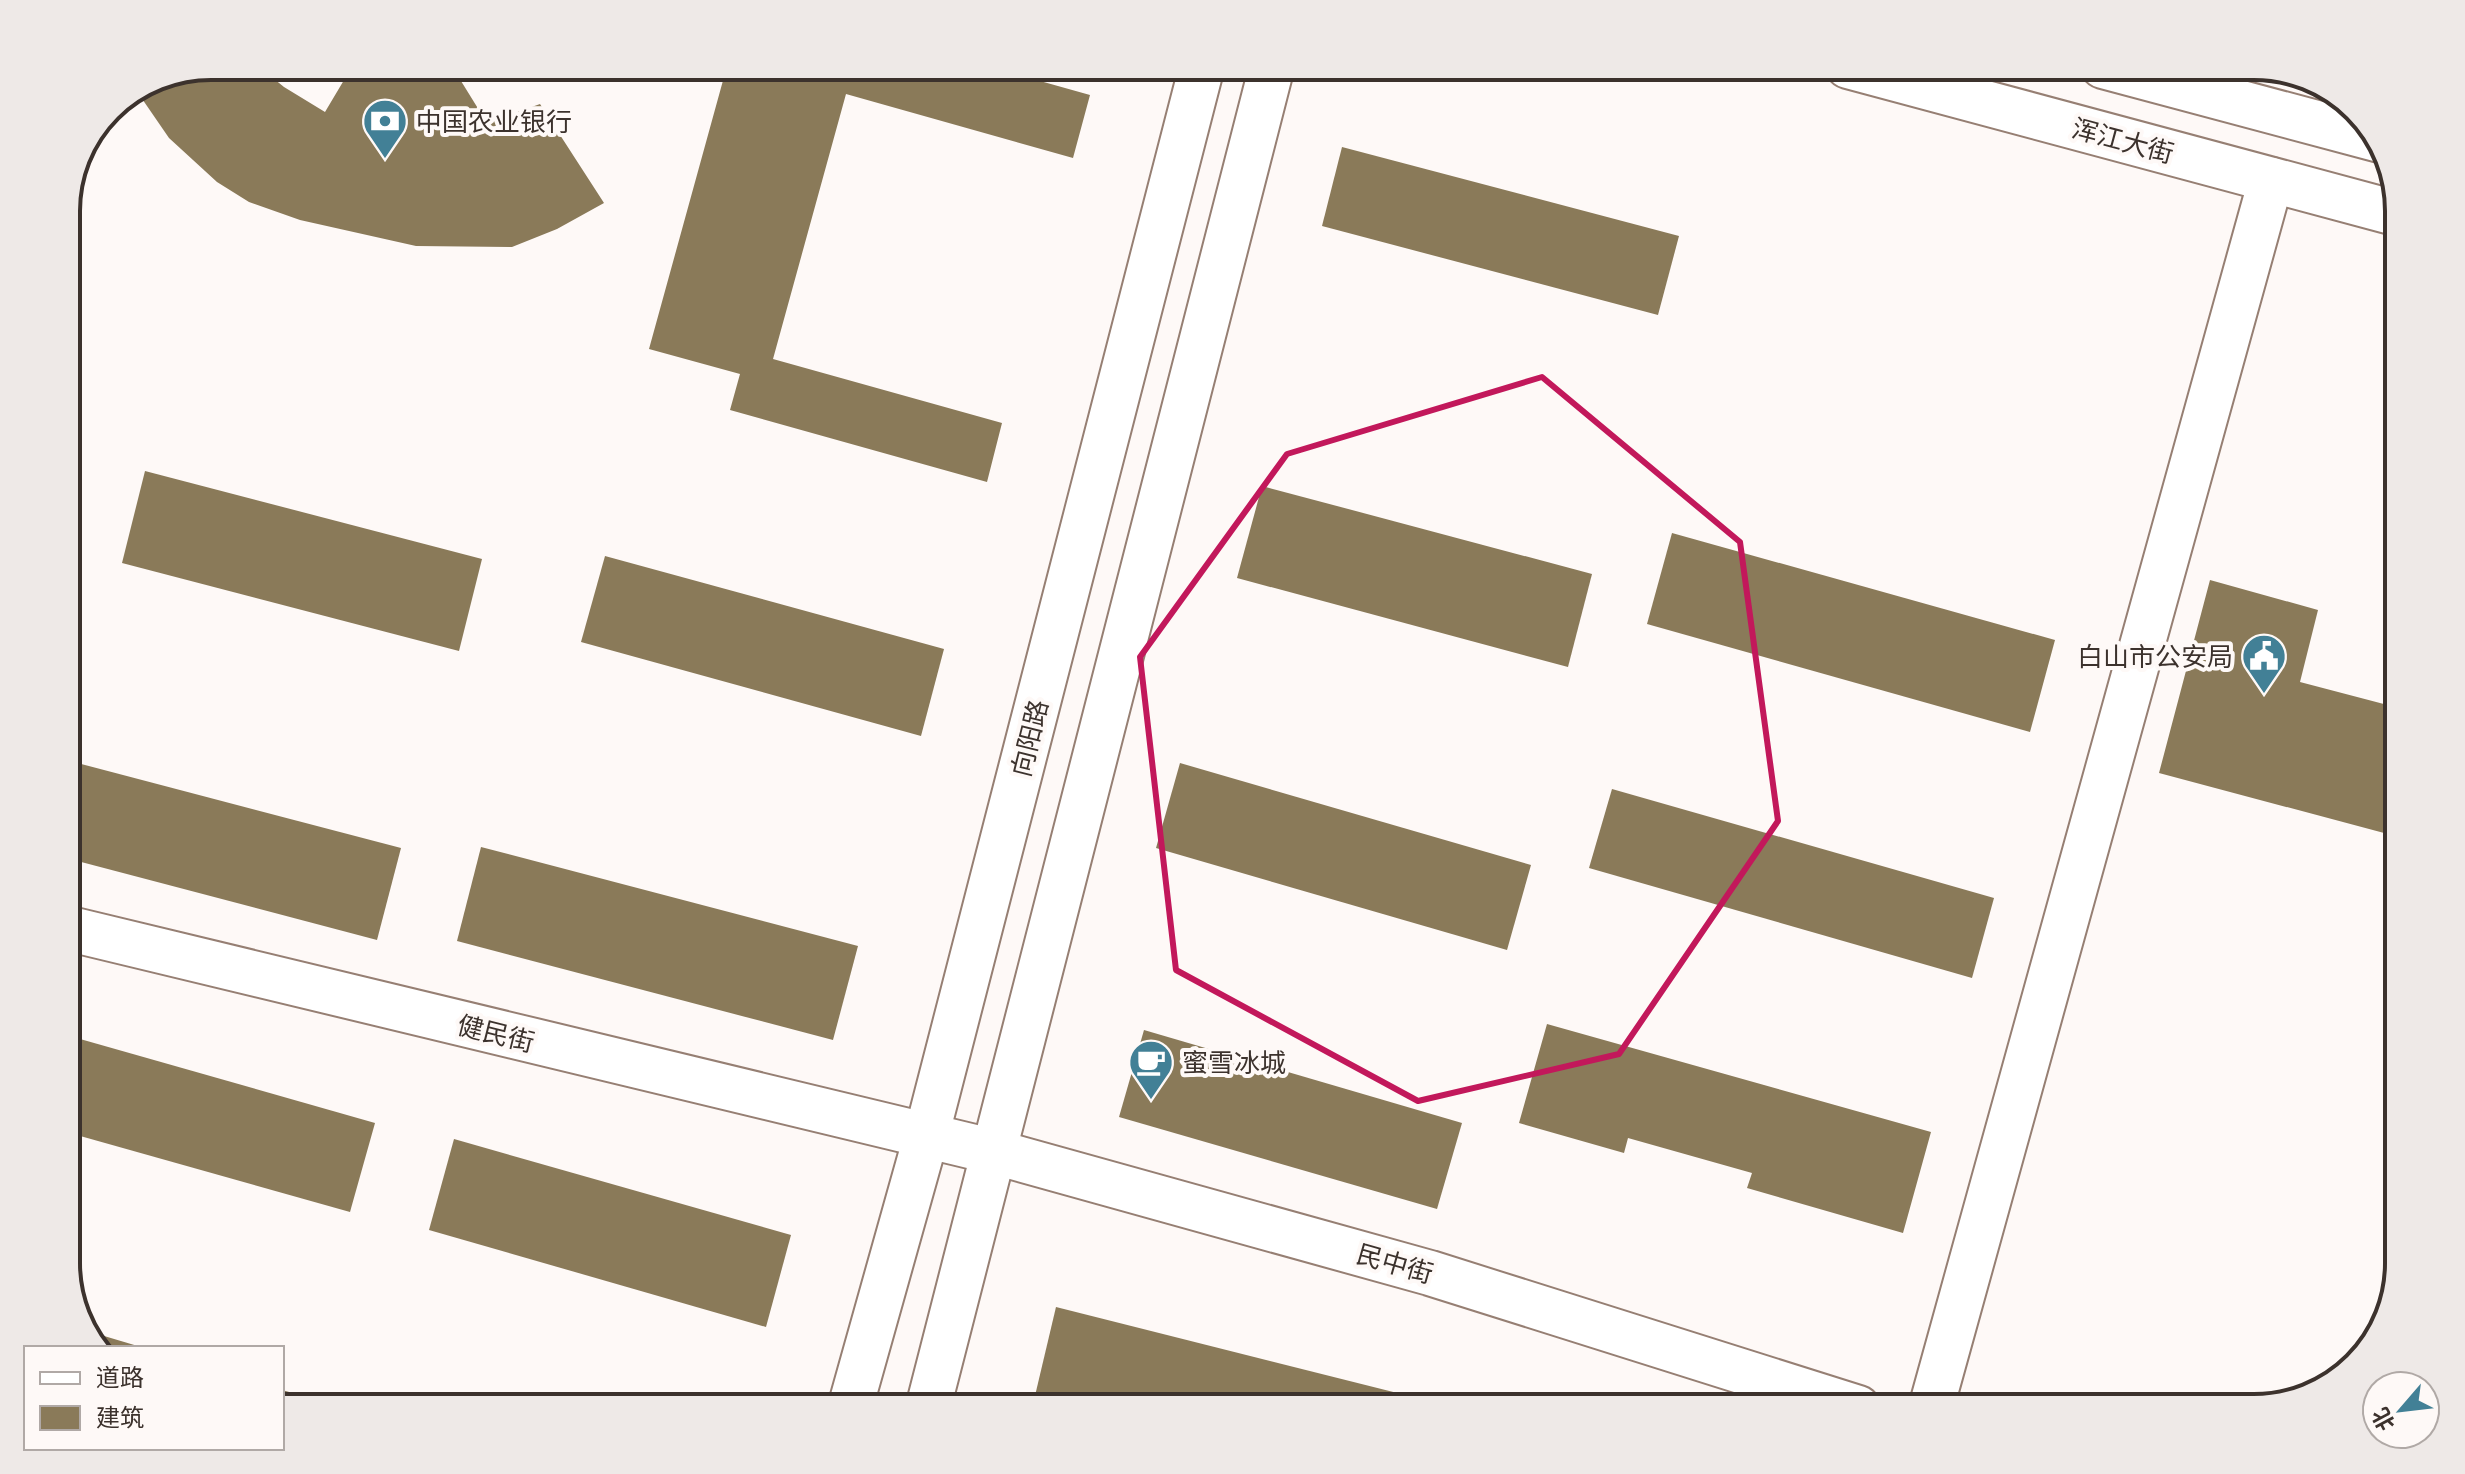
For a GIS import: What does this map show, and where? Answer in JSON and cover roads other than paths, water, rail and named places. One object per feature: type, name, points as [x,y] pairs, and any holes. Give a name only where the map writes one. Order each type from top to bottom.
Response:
[{"type":"main road","name":"向阳路","points":[[854,1394],[926,1137],[1198,80]]},
{"type":"main road","points":[[932,1394],[1268,80]]},
{"type":"main road","name":"浑江大街","points":[[1900,80],[2385,210]]},
{"type":"main road","points":[[2155,80],[2360,135]]},
{"type":"main road","points":[[1935,1394],[2271,180]]},
{"type":"main road","name":"健民街","points":[[80,931],[926,1137]]},
{"type":"main road","name":"民中街","points":[[926,1137],[995,1152],[1430,1273],[1814,1394]]},
{"type":"place","name":"中国农业银行","points":[[385,160]]},
{"type":"place","name":"白山市公安局","points":[[2264,695]]},
{"type":"place","name":"蜜雪冰城","points":[[1151,1101]]}]
